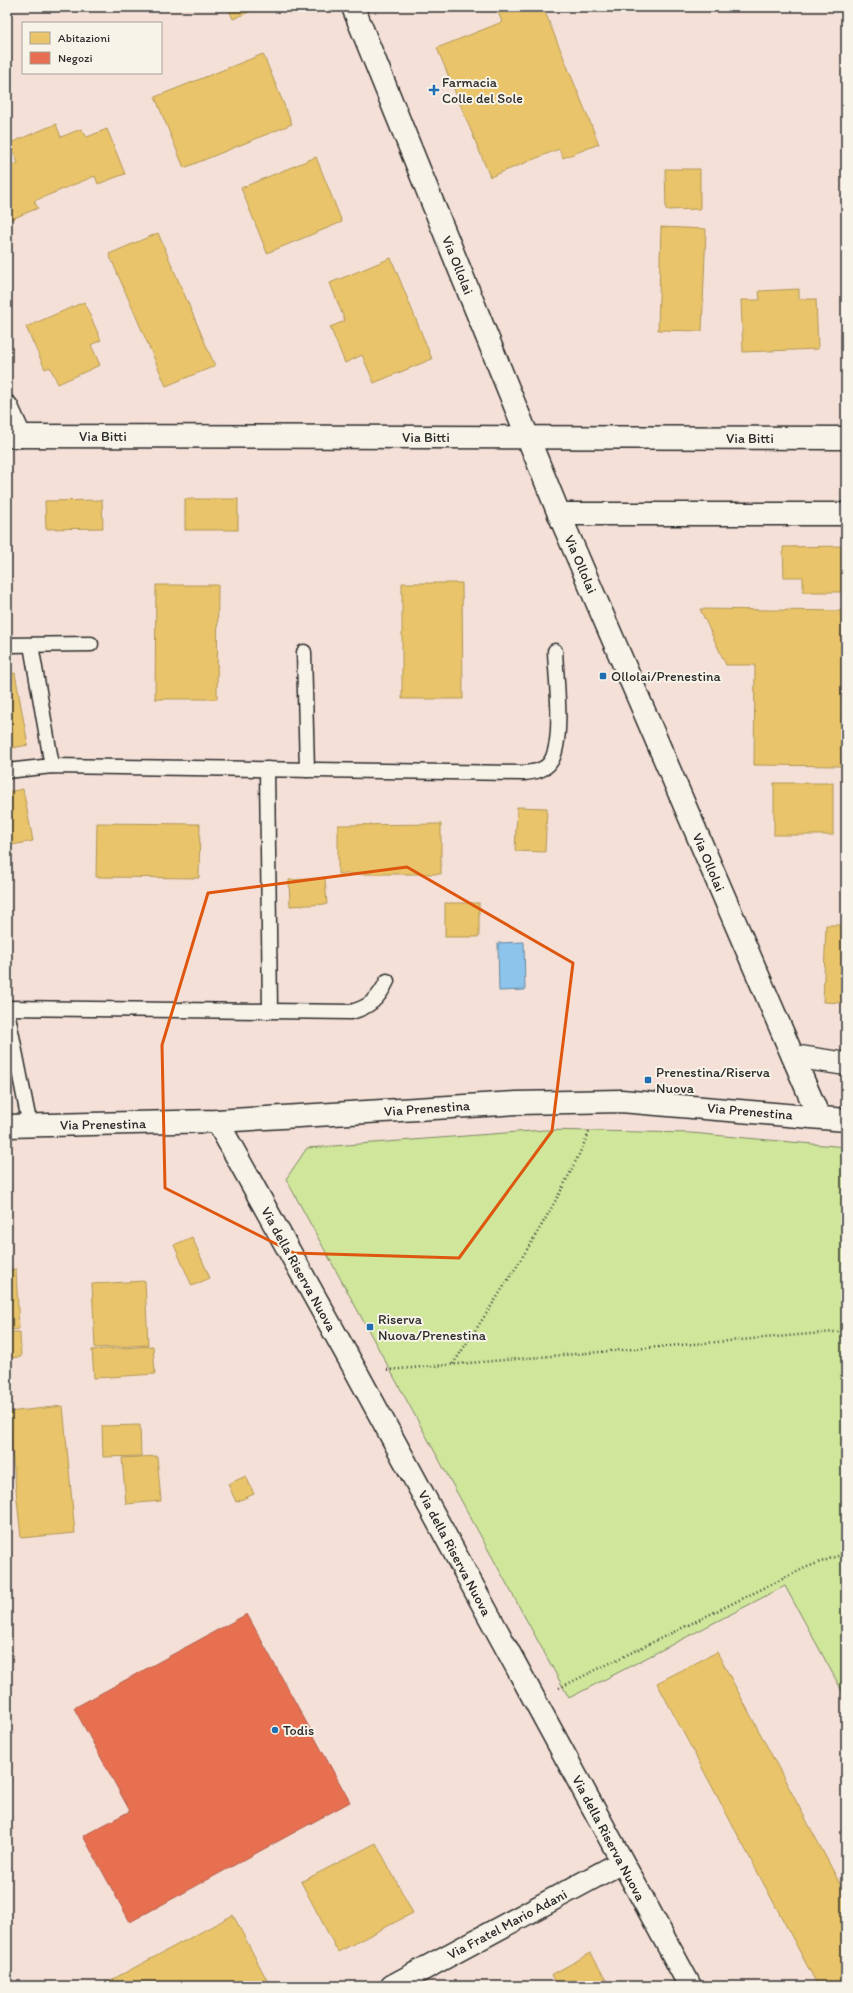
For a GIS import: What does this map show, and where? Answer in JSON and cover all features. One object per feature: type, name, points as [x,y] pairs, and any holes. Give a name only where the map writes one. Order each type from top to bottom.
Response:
[{"type":"street","name":"Via Ollolai","points":[[353,7],[559,514],[819,1117]]},
{"type":"street","points":[[7,407],[14,436]]},
{"type":"street","name":"Via Bitti","points":[[14,436],[846,438]]},
{"type":"street","points":[[559,514],[846,514]]},
{"type":"street","points":[[793,1056],[846,1064]]},
{"type":"street","name":"Via Prenestina","points":[[7,1126],[217,1121],[462,1105],[602,1101],[651,1102],[846,1120]]},
{"type":"street","name":"Via della Riserva Nuova","points":[[217,1121],[357,1372],[690,1986]]},
{"type":"street","name":"Via Fratel Mario Adani","points":[[392,1986],[622,1862]]},
{"type":"lane","points":[[7,645],[91,644]]},
{"type":"lane","points":[[31,645],[52,766]]},
{"type":"lane","points":[[7,771],[52,766],[523,773],[538,771],[550,762],[557,744],[555,650]]},
{"type":"lane","points":[[304,652],[307,770]]},
{"type":"lane","points":[[267,769],[270,1010]]},
{"type":"lane","points":[[7,1008],[351,1012],[363,1009],[373,1002],[381,994],[387,981]]},
{"type":"lane","points":[[7,1011],[30,1126]]},
{"type":"path","points":[[453,1364],[535,1239],[576,1163],[602,1101]]},
{"type":"path","points":[[357,1372],[846,1331]]},
{"type":"path","points":[[534,1700],[807,1567],[846,1553]]},
{"type":"highlighted area","points":[[407,867],[573,963],[552,1131],[459,1258],[294,1253],[165,1188],[162,1045],[208,893]]},
{"type":"green space","points":[[544,1130],[691,1133],[846,1147],[846,1698],[785,1586],[569,1698],[286,1179],[307,1148]]},
{"type":"water","points":[[524,942],[525,990],[499,991],[498,943]]},
{"type":"building: Abitazioni","points":[[228,7],[260,7],[233,19]]},
{"type":"building: Abitazioni","points":[[496,7],[543,7],[599,144],[563,158],[559,149],[490,177],[437,48],[502,22]]},
{"type":"building: Abitazioni","points":[[263,54],[292,124],[184,168],[155,97]]},
{"type":"building: Abitazioni","points":[[56,124],[61,137],[81,129],[87,137],[107,129],[125,174],[98,184],[95,176],[34,201],[38,208],[7,221],[7,167],[18,163],[10,143]]},
{"type":"building: Abitazioni","points":[[316,157],[342,222],[267,253],[241,188]]},
{"type":"building: Abitazioni","points":[[665,169],[700,169],[700,209],[666,210]]},
{"type":"building: Abitazioni","points":[[661,227],[706,229],[702,331],[658,330]]},
{"type":"building: Abitazioni","points":[[158,233],[215,366],[166,386],[109,254]]},
{"type":"building: Abitazioni","points":[[391,258],[432,359],[374,383],[362,355],[345,363],[330,327],[345,321],[330,283]]},
{"type":"building: Abitazioni","points":[[799,289],[799,299],[816,299],[818,349],[743,352],[741,300],[760,300],[759,291]]},
{"type":"building: Abitazioni","points":[[84,302],[101,340],[91,345],[100,365],[58,384],[50,367],[45,369],[26,327]]},
{"type":"building: Abitazioni","points":[[185,499],[238,499],[238,530],[185,530]]},
{"type":"building: Abitazioni","points":[[102,500],[103,528],[46,529],[45,501]]},
{"type":"building: Abitazioni","points":[[846,546],[846,592],[803,592],[803,577],[784,577],[783,547]]},
{"type":"building: Abitazioni","points":[[402,583],[462,583],[463,699],[402,699]]},
{"type":"building: Abitazioni","points":[[156,585],[218,585],[217,699],[155,699]]},
{"type":"building: Abitazioni","points":[[700,609],[842,611],[841,766],[754,765],[755,665],[726,665]]},
{"type":"building: Abitazioni","points":[[15,673],[28,745],[7,749],[7,674]]},
{"type":"building: Abitazioni","points":[[774,783],[833,783],[833,835],[774,835]]},
{"type":"building: Abitazioni","points":[[23,789],[33,841],[7,846],[7,792]]},
{"type":"building: Abitazioni","points":[[517,807],[547,808],[545,852],[515,851]]},
{"type":"building: Abitazioni","points":[[97,823],[200,824],[199,878],[96,877]]},
{"type":"building: Abitazioni","points":[[441,824],[441,874],[338,874],[338,825]]},
{"type":"building: Abitazioni","points":[[325,878],[327,904],[290,906],[289,880]]},
{"type":"building: Abitazioni","points":[[445,903],[479,903],[479,937],[445,937]]},
{"type":"building: Abitazioni","points":[[826,925],[846,925],[846,1003],[823,1002]]},
{"type":"building: Abitazioni","points":[[192,1237],[210,1278],[192,1286],[174,1245]]},
{"type":"building: Abitazioni","points":[[16,1269],[19,1329],[7,1330],[7,1270]]},
{"type":"building: Abitazioni","points":[[145,1281],[148,1345],[95,1348],[92,1284]]},
{"type":"building: Abitazioni","points":[[7,1332],[20,1332],[21,1357],[7,1358]]},
{"type":"building: Abitazioni","points":[[153,1346],[155,1374],[94,1378],[92,1350]]},
{"type":"building: Abitazioni","points":[[63,1406],[75,1533],[21,1538],[8,1412]]},
{"type":"building: Abitazioni","points":[[140,1425],[141,1456],[103,1457],[102,1426]]},
{"type":"building: Abitazioni","points":[[157,1456],[161,1501],[126,1504],[122,1458]]},
{"type":"building: Abitazioni","points":[[246,1476],[254,1494],[236,1502],[228,1484]]},
{"type":"building: Abitazioni","points":[[717,1652],[846,1895],[846,1986],[818,1986],[657,1683]]},
{"type":"building: Abitazioni","points":[[376,1843],[413,1913],[338,1952],[301,1882]]},
{"type":"building: Abitazioni","points":[[233,1915],[270,1986],[100,1986]]},
{"type":"building: Abitazioni","points":[[591,1953],[609,1986],[557,1986],[551,1975]]},
{"type":"building: Negozi","points":[[247,1614],[350,1802],[130,1922],[83,1836],[130,1811],[74,1708]]},
{"type":"place","name":"Farmacia Colle del Sole","points":[[434,90]]},
{"type":"place","name":"Ollolai/Prenestina","points":[[603,676]]},
{"type":"place","name":"Prenestina/Riserva Nuova","points":[[648,1080]]},
{"type":"place","name":"Riserva Nuova/Prenestina","points":[[370,1327]]},
{"type":"place","name":"Todis","points":[[275,1730]]}]
